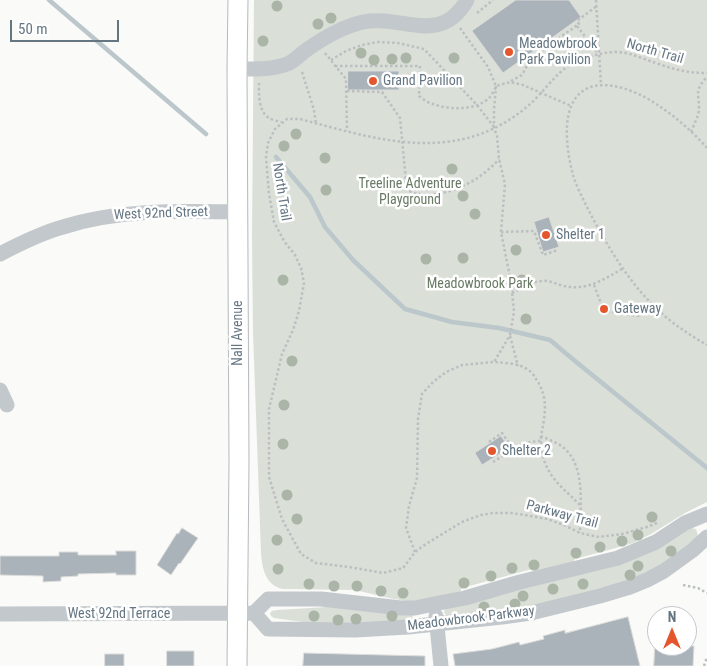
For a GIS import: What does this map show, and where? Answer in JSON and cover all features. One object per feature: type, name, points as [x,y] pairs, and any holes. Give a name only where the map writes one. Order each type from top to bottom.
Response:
[{"type":"main road","name":"Nall Avenue","points":[[237,666],[246,614],[238,212],[238,0]]},
{"type":"street","points":[[237,69],[274,68],[289,64],[327,36],[345,27],[364,22],[381,21],[424,27],[437,26],[453,18],[461,11],[467,0]]},
{"type":"street","name":"West 92nd Street","points":[[0,254],[30,238],[64,226],[104,217],[135,213],[238,212]]},
{"type":"street","points":[[0,390],[7,405]]},
{"type":"street","name":"Meadowbrook Parkway","points":[[707,514],[686,523],[656,542],[618,558],[520,582],[465,598],[415,608],[321,599],[268,598],[246,614],[268,629],[354,630],[502,618],[531,613],[630,587],[664,571],[693,550],[707,537]]},
{"type":"street","points":[[434,604],[441,666]]},
{"type":"street","name":"West 92nd Terrace","points":[[0,614],[246,614]]},
{"type":"path","points":[[596,0],[602,85]]},
{"type":"path","points":[[597,6],[577,21],[579,24],[577,26],[599,54]]},
{"type":"path","points":[[335,66],[420,66],[419,96],[431,104],[446,108],[464,108],[477,105],[490,98],[496,86],[510,82],[522,75],[529,62],[535,56],[577,26]]},
{"type":"path","points":[[460,27],[488,67],[496,86],[494,128]]},
{"type":"path","points":[[331,60],[346,51],[378,42],[398,43],[424,48],[477,105],[494,128],[505,184],[501,232],[512,282],[514,312],[510,334],[494,362]]},
{"type":"path","points":[[324,52],[346,79],[347,131]]},
{"type":"path","name":"North Trail","points":[[415,552],[403,568],[383,573],[316,563],[301,554],[282,519],[269,476],[269,410],[282,354],[299,311],[304,283],[301,268],[295,255],[284,241],[274,222],[266,170],[267,152],[275,129],[287,119],[292,119],[374,139],[428,144],[464,139],[488,132],[517,115],[571,64],[599,54],[624,52],[656,64],[707,75]]},
{"type":"path","points":[[301,70],[314,110],[316,124]]},
{"type":"path","points":[[690,132],[698,115],[698,89],[707,75]]},
{"type":"path","points":[[510,82],[541,92],[570,106]]},
{"type":"path","points":[[260,83],[259,95],[263,112],[269,118],[282,123]]},
{"type":"path","points":[[707,148],[676,118],[661,107],[624,88],[602,85],[586,88],[575,98],[570,106],[567,136],[574,177],[584,202],[604,240],[623,268],[654,307],[680,328],[707,345]]},
{"type":"path","points":[[347,91],[382,92],[400,118],[406,181],[403,189],[418,194],[441,194],[474,180],[493,166],[499,158]]},
{"type":"path","points":[[501,232],[534,231],[543,255],[558,250]]},
{"type":"path","points":[[512,294],[531,283],[540,281],[574,287],[594,285],[623,268]]},
{"type":"path","points":[[594,285],[602,306],[600,312],[604,313],[607,311],[638,316],[654,307]]},
{"type":"path","points":[[602,306],[606,307],[607,311]]},
{"type":"path","points":[[510,334],[518,366]]},
{"type":"path","points":[[415,552],[406,528],[409,506],[417,478],[418,419],[422,394],[446,372],[462,365],[494,362],[525,368],[533,375],[541,386],[546,406],[541,436],[544,462],[550,474],[580,505]]},
{"type":"path","points":[[489,442],[502,433],[514,450]]},
{"type":"path","points":[[541,436],[566,449],[578,470],[580,533]]},
{"type":"path","points":[[493,462],[527,443],[541,441]]},
{"type":"path","name":"Parkway Trail","points":[[415,552],[462,522],[493,513],[510,513],[547,519],[580,533],[599,536],[622,534],[660,521]]},
{"type":"path","points":[[683,585],[698,588],[707,593]]},
{"type":"path","points":[[704,666],[707,657]]},
{"type":"green space","name":"Meadowbrook Park","points":[[254,0],[707,0],[707,502],[633,543],[575,559],[572,563],[536,571],[532,569],[462,588],[459,595],[406,601],[355,590],[282,589],[269,581],[263,567],[261,553],[253,332]]},
{"type":"green space","points":[[691,528],[696,529],[698,536],[694,542],[643,577],[532,607],[448,617],[444,612],[445,609]]},
{"type":"green space","points":[[327,607],[359,608],[413,615],[412,619],[405,622],[310,623],[274,618],[270,613],[277,610]]},
{"type":"building","name":"Meadowbrook Park Pavilion","points":[[516,0],[569,0],[581,17],[503,73],[472,31]]},
{"type":"building","name":"Grand Pavilion","points":[[348,71],[399,71],[399,90],[348,90]]},
{"type":"building","name":"Shelter 1","points":[[549,217],[559,247],[543,252],[534,222]]},
{"type":"building","name":"Shelter 2","points":[[501,436],[509,448],[482,465],[475,453]]},
{"type":"building","points":[[182,528],[198,538],[171,575],[157,565]]},
{"type":"building","points":[[116,551],[136,551],[136,575],[116,575],[116,573],[78,574],[78,576],[61,577],[61,581],[43,582],[43,576],[0,575],[0,556],[59,556],[59,552],[78,552],[78,555],[116,555]]},
{"type":"building","points":[[628,617],[640,666],[455,666],[453,654],[492,649],[519,642],[520,645],[544,639],[543,636],[565,630],[565,633]]},
{"type":"building","points":[[167,651],[194,651],[194,666],[167,666]]},
{"type":"building","points":[[304,653],[425,656],[425,666],[303,666]]},
{"type":"building","points":[[105,654],[124,654],[124,666],[105,666]]},
{"type":"building","points":[[654,656],[694,656],[693,666],[654,666]]},
{"type":"waterway","points":[[49,0],[206,134]]},
{"type":"waterway","points":[[276,157],[310,197],[325,227],[353,260],[405,309],[452,322],[499,328],[550,340],[707,468]]},
{"type":"place","name":"Meadowbrook Park Pavilion","points":[[509,52]]},
{"type":"place","name":"Grand Pavilion","points":[[373,81]]},
{"type":"place","name":"Shelter 1","points":[[546,235]]},
{"type":"place","name":"Gateway","points":[[604,309]]},
{"type":"place","name":"Shelter 2","points":[[492,451]]},
{"type":"park label","name":"Treeline Adventure Playground","points":[[410,192]]}]
